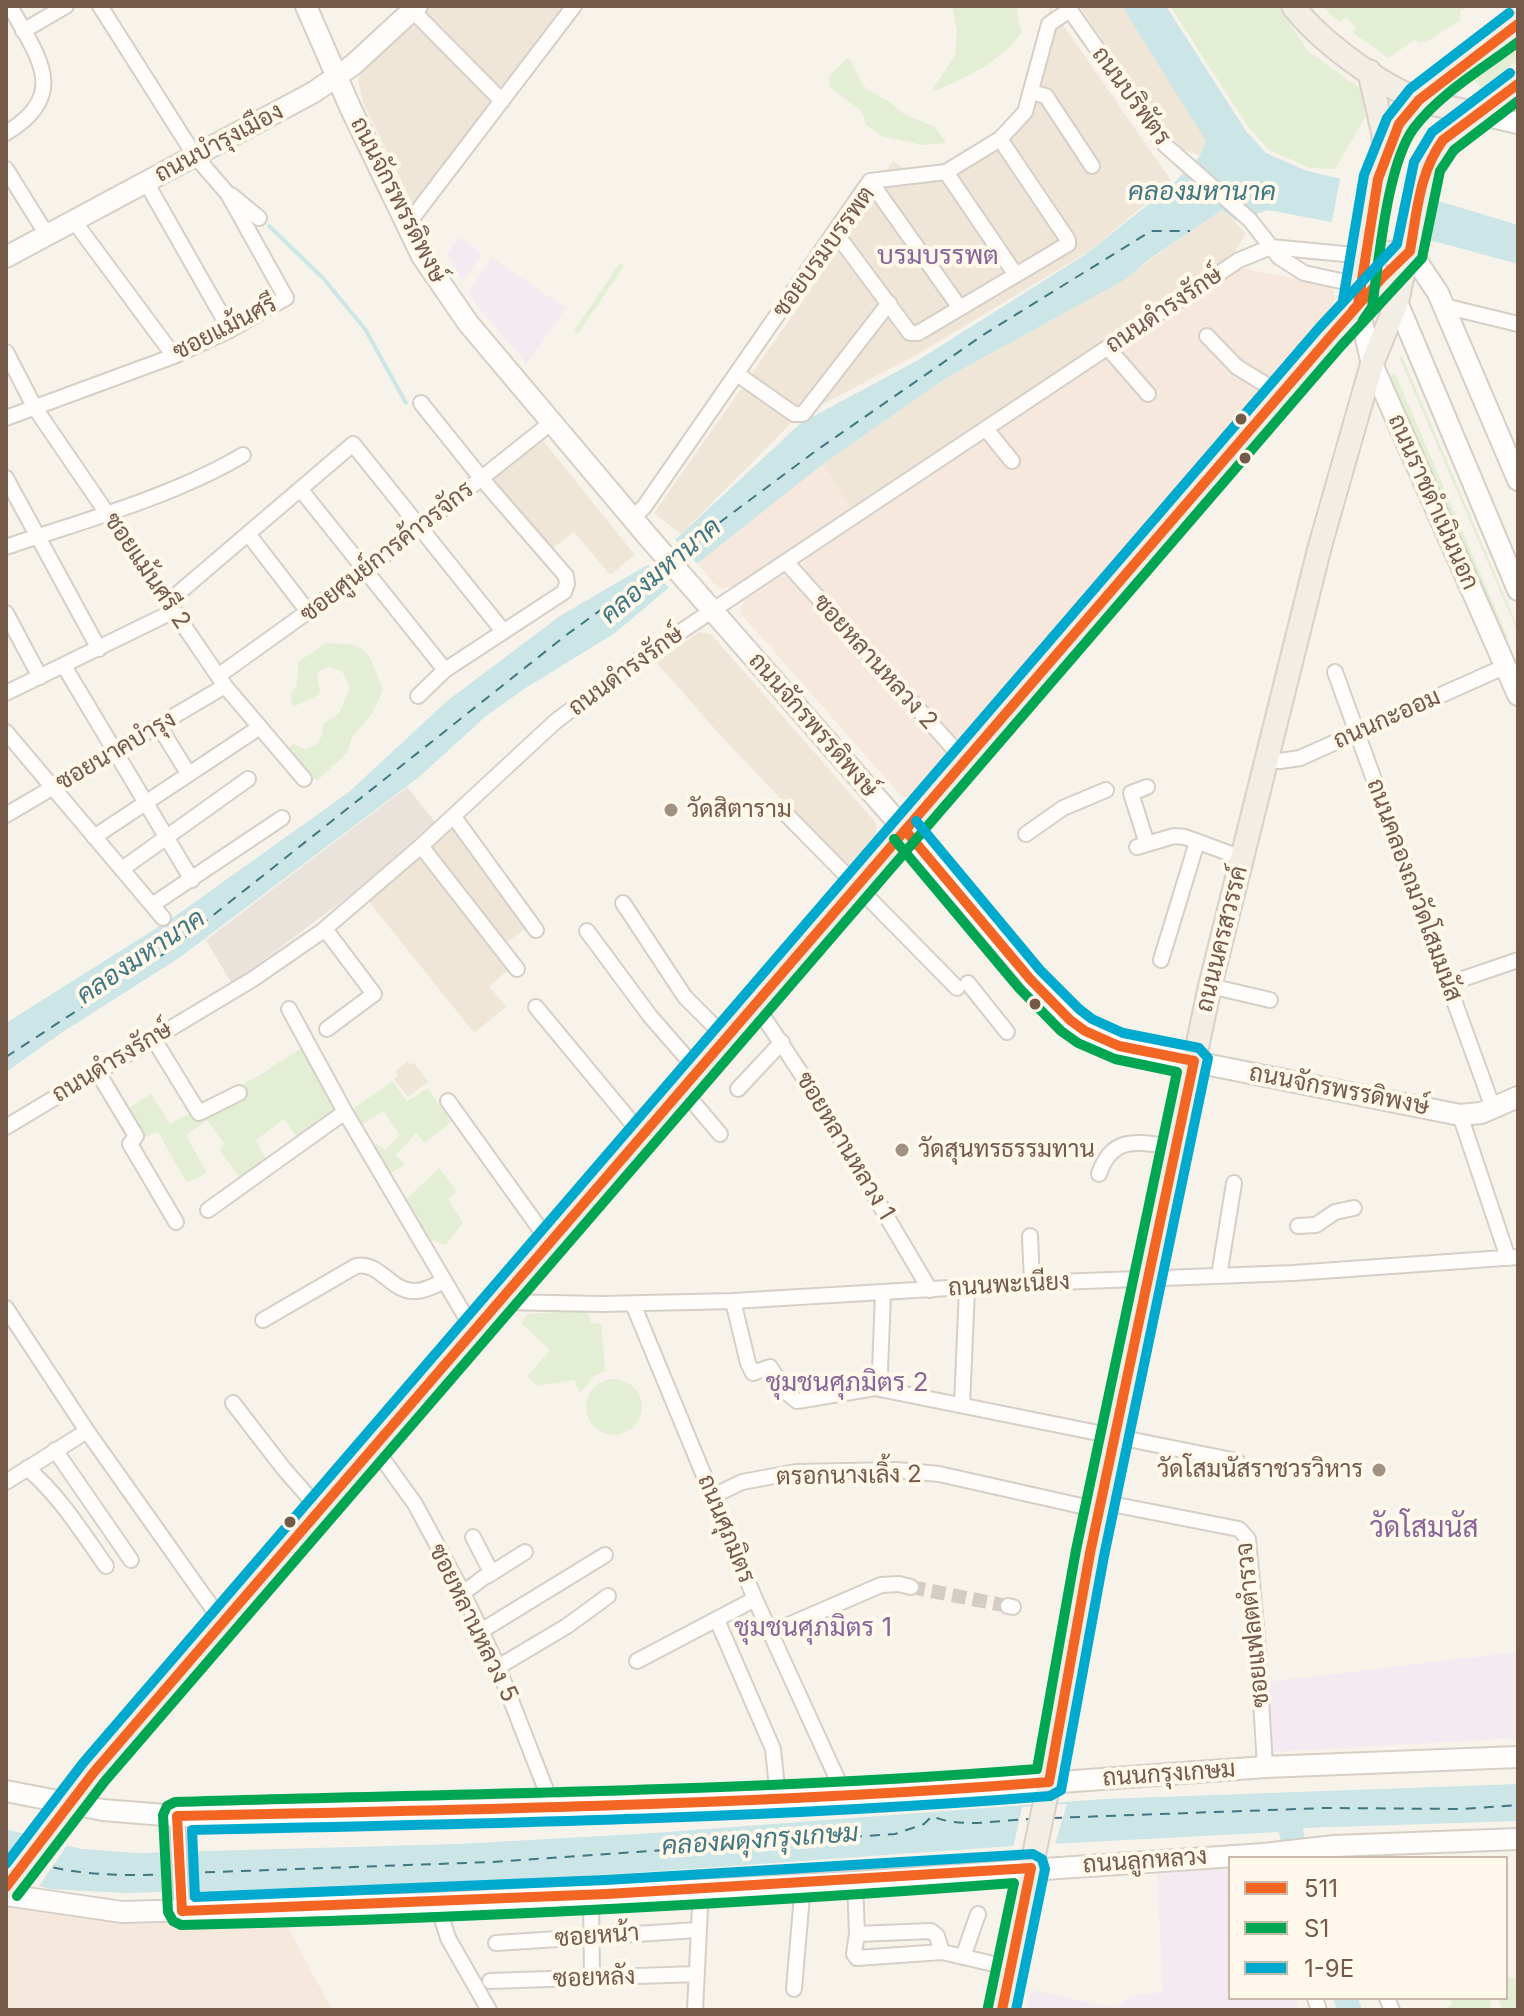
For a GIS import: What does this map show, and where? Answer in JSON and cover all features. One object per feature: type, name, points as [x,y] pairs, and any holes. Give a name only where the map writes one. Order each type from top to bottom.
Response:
[{"type":"main road","name":"ถนนจักรพรรดิพงษ์","points":[[306,6],[422,256],[450,300],[652,542],[905,830],[1030,979],[1070,1020],[1085,1031],[1119,1046],[1460,1115],[1493,1108],[1518,1097]]},
{"type":"main road","points":[[1294,6],[1308,25],[1326,41],[1419,100],[1518,123]]},
{"type":"main road","name":"ถนนบำรุงเมือง","points":[[6,257],[337,78],[414,8]]},
{"type":"main road","points":[[8,1888],[68,1805],[223,1623],[1281,394],[1358,295],[1378,179],[1399,124],[1419,100],[1518,24]]},
{"type":"main road","points":[[1369,71],[1385,154]]},
{"type":"main road","name":"ถนนนครสวรรค์","points":[[1002,2010],[1048,1788],[1076,1625],[1175,1147],[1210,986],[1320,546],[1372,364],[1397,302],[1421,189],[1436,148],[1518,84]]},
{"type":"main road","points":[[1366,246],[1410,248],[1438,293],[1518,480]]},
{"type":"main road","points":[[1366,246],[1397,302]]},
{"type":"main road","name":"ถนนราชดำเนินนอก","points":[[1358,295],[1372,364],[1512,664],[1518,695]]},
{"type":"main road","name":"ถนนราชดำเนินนอก","points":[[1397,302],[1518,590]]},
{"type":"main road","points":[[1358,413],[1373,408],[1391,408]]},
{"type":"main road","name":"ถนนกรุงเกษม","points":[[6,1791],[68,1805],[177,1816],[553,1808],[1048,1788],[1265,1767],[1518,1757]]},
{"type":"main road","name":"ถนนลูกหลวง","points":[[1229,1856],[1518,1839]]},
{"type":"main road","name":"ถนนลูกหลวง","points":[[8,1888],[122,1912],[182,1904],[437,1903],[855,1882],[1033,1861],[1228,1856]]},
{"type":"street","points":[[6,133],[24,122],[35,110],[42,96],[44,80],[43,68],[10,6]]},
{"type":"street","points":[[23,31],[66,6]]},
{"type":"street","name":"ซอยแม้นศรี","points":[[6,418],[174,356],[230,330],[286,296],[228,194],[195,156],[100,6]]},
{"type":"street","points":[[407,225],[574,6]]},
{"type":"street","points":[[414,8],[502,101]]},
{"type":"street","name":"ซอยบรมบรรพต","points":[[632,518],[644,507],[870,181],[946,172],[1000,139],[1025,112],[1049,24],[1068,8]]},
{"type":"street","name":"ถนนบริพัตร","points":[[1068,8],[1156,135],[1250,220],[1271,247]]},
{"type":"street","points":[[1031,92],[1046,96],[1092,166]]},
{"type":"street","points":[[835,232],[910,333],[914,334],[1069,242],[1000,139]]},
{"type":"street","points":[[6,169],[47,235]]},
{"type":"street","points":[[946,172],[1016,275]]},
{"type":"street","points":[[870,181],[960,308]]},
{"type":"street","points":[[146,182],[230,330]]},
{"type":"street","points":[[228,194],[259,218]]},
{"type":"street","points":[[74,221],[174,356]]},
{"type":"street","name":"ถนนดำรงรักษ์","points":[[6,1127],[253,979],[325,929],[454,817],[556,721],[644,656],[1239,260],[1271,247],[1366,246]]},
{"type":"street","points":[[1271,247],[1279,257],[1304,273],[1358,295]]},
{"type":"street","points":[[737,374],[794,414],[803,414],[889,303]]},
{"type":"street","points":[[1444,306],[1518,324]]},
{"type":"street","points":[[1207,336],[1237,367],[1281,394]]},
{"type":"street","points":[[1108,348],[1148,394]]},
{"type":"street","name":"ซอยแม้นศรี 2","points":[[6,352],[35,408],[222,681],[304,779]]},
{"type":"street","points":[[418,696],[445,670],[564,592],[567,584],[566,576],[421,403]]},
{"type":"street","name":"ซอยศูนย์การค้าวรจักร","points":[[222,681],[552,422]]},
{"type":"street","points":[[986,429],[1012,461]]},
{"type":"street","points":[[6,693],[99,649],[171,607],[353,444],[503,631]]},
{"type":"street","points":[[6,547],[107,513],[222,468],[243,455]]},
{"type":"street","points":[[6,478],[99,649]]},
{"type":"street","points":[[301,490],[445,670]]},
{"type":"street","points":[[249,535],[309,613]]},
{"type":"street","name":"ซอยหลานหลวง 2","points":[[786,562],[965,761]]},
{"type":"street","points":[[6,613],[40,677]]},
{"type":"street","name":"ถนนกะออม","points":[[1265,760],[1300,758],[1512,664]]},
{"type":"street","points":[[64,666],[192,880]]},
{"type":"street","name":"ถนนคลองถมวัดโสมมนัส","points":[[1335,672],[1493,1108]]},
{"type":"street","name":"ซอยนาคบำรุง","points":[[6,815],[159,726],[222,681]]},
{"type":"street","points":[[159,726],[188,773]]},
{"type":"street","points":[[94,837],[260,727]]},
{"type":"street","points":[[6,732],[163,918]]},
{"type":"street","points":[[122,869],[248,779]]},
{"type":"street","points":[[1147,787],[1131,793],[1142,846],[1174,836],[1242,858]]},
{"type":"street","points":[[1026,834],[1063,808],[1106,790]]},
{"type":"street","points":[[784,812],[1007,1032]]},
{"type":"street","points":[[454,817],[536,930]]},
{"type":"street","points":[[152,905],[282,818]]},
{"type":"street","points":[[1161,960],[1197,842]]},
{"type":"street","points":[[421,846],[517,969]]},
{"type":"street","points":[[623,903],[685,997],[726,1038]]},
{"type":"street","points":[[325,929],[374,994],[327,1029]]},
{"type":"street","points":[[587,931],[650,1016],[698,1071]]},
{"type":"street","points":[[1448,984],[1518,960]]},
{"type":"street","points":[[1210,986],[1270,1000]]},
{"type":"street","name":"ซอยหลานหลวง 1","points":[[755,1004],[782,1042],[930,1290]]},
{"type":"street","points":[[536,1007],[642,1135]]},
{"type":"street","points":[[289,1009],[345,1112],[474,1331]]},
{"type":"street","points":[[153,1038],[199,1113],[239,1093]]},
{"type":"street","points":[[738,1089],[782,1042]]},
{"type":"street","points":[[97,1071],[136,1136],[130,1144],[176,1222]]},
{"type":"street","points":[[682,1089],[720,1134]]},
{"type":"street","points":[[448,1101],[550,1243]]},
{"type":"street","points":[[208,1210],[345,1112]]},
{"type":"street","points":[[1460,1115],[1513,1258]]},
{"type":"street","points":[[1099,1174],[1103,1161],[1115,1147],[1133,1143],[1175,1147]]},
{"type":"street","points":[[1219,1276],[1234,1183]]},
{"type":"street","points":[[1298,1226],[1316,1225],[1335,1212],[1354,1208]]},
{"type":"street","points":[[1030,1236],[1032,1283]]},
{"type":"street","name":"ถนนพะเนียง","points":[[499,1302],[633,1304],[733,1301],[1513,1258]]},
{"type":"street","points":[[263,1320],[356,1266],[370,1265],[403,1289],[411,1291],[444,1281]]},
{"type":"street","points":[[962,1405],[967,1288]]},
{"type":"street","points":[[880,1371],[883,1293]]},
{"type":"street","points":[[733,1301],[753,1373],[770,1367],[786,1392],[797,1401],[875,1388],[1237,1461]]},
{"type":"street","name":"ถนนศุภมิตร","points":[[633,1304],[755,1599],[845,1796]]},
{"type":"street","points":[[7,1314],[223,1623]]},
{"type":"street","points":[[233,1403],[320,1510]]},
{"type":"street","points":[[6,1482],[87,1431]]},
{"type":"street","name":"ซอยหลานหลวง 5","points":[[374,1447],[415,1504],[463,1593],[498,1667],[553,1808]]},
{"type":"street","points":[[55,1450],[131,1560]]},
{"type":"street","points":[[27,1468],[66,1511],[106,1566]]},
{"type":"street","name":"ตรอกนางเลิ้ง 2","points":[[713,1496],[742,1482],[796,1472],[896,1470],[939,1474],[1100,1506]]},
{"type":"street","name":"ซอยแฟลตตำรวจ","points":[[1100,1506],[1239,1529],[1245,1533],[1258,1649],[1265,1767]]},
{"type":"street","points":[[473,1537],[491,1572],[487,1576]]},
{"type":"street","points":[[463,1593],[525,1552]]},
{"type":"street","points":[[481,1631],[605,1555]]},
{"type":"street","points":[[770,1633],[881,1585],[911,1587]]},
{"type":"street","points":[[498,1667],[567,1626],[608,1596]]},
{"type":"street","points":[[637,1661],[755,1599]]},
{"type":"street","points":[[717,1620],[773,1749],[778,1797]]},
{"type":"street","points":[[177,1816],[182,1904]]},
{"type":"street","points":[[855,1882],[857,1934],[854,1954],[857,1958],[942,1952],[1011,1968]]},
{"type":"street","points":[[794,1989],[803,1884]]},
{"type":"street","points":[[695,2010],[701,1888]]},
{"type":"street","points":[[591,1894],[592,1978]]},
{"type":"street","points":[[437,1903],[448,1938],[489,2010]]},
{"type":"street","points":[[963,1957],[978,1914]]},
{"type":"street","name":"ซอยหน้า","points":[[496,1943],[698,1930]]},
{"type":"street","points":[[857,1934],[931,1931],[937,1936],[942,1952]]},
{"type":"street","name":"ซอยหลัง","points":[[490,1981],[697,1974]]},
{"type":"shaded area","points":[[429,6],[581,6],[414,207],[362,100],[358,78],[369,63]]},
{"type":"shaded area","points":[[1050,6],[1172,182],[1088,252],[918,354],[795,419],[681,534],[654,513],[839,249],[834,241],[893,161],[908,171],[958,162],[985,145],[1021,109]]},
{"type":"shaded area","points":[[1079,6],[1122,6],[1204,135],[1206,146],[1200,156],[1184,150],[1171,137]]},
{"type":"shaded area","points":[[1222,210],[1246,233],[1235,252],[732,586],[717,587],[698,563],[823,464],[943,380],[1126,279]]},
{"type":"shaded area","points":[[460,237],[482,254],[463,281],[447,254]]},
{"type":"shaded area","points":[[492,258],[566,308],[527,364],[477,305],[469,291]]},
{"type":"shaded area","points":[[1243,268],[1331,286],[1335,295],[1331,308],[955,743],[803,573],[801,567],[805,560]]},
{"type":"shaded area","points":[[541,438],[635,555],[610,575],[574,532],[553,548],[493,478]]},
{"type":"shaded area","points":[[823,464],[851,508],[732,586],[717,587],[698,563]]},
{"type":"shaded area","points":[[783,575],[792,576],[947,751],[946,758],[910,797],[902,797],[742,615],[744,601]]},
{"type":"shaded area","points":[[699,632],[711,634],[876,823],[877,839],[847,869],[721,736],[656,662]]},
{"type":"shaded area","points":[[407,787],[435,822],[354,892],[232,984],[206,940]]},
{"type":"shaded area","points":[[455,822],[529,926],[497,949],[512,967],[489,986],[506,1007],[474,1033],[366,898]]},
{"type":"shaded area","points":[[408,1061],[410,1065],[414,1063],[428,1082],[408,1097],[394,1079],[398,1076],[395,1072]]},
{"type":"shaded area","points":[[1518,1652],[1518,1738],[1272,1752],[1267,1682]]},
{"type":"shaded area","points":[[1228,1869],[1228,2000],[1296,2000],[1299,2010],[1026,2010],[1031,1990],[1115,2008],[1132,1996],[1163,1992],[1157,1871]]},
{"type":"shaded area","points":[[6,1898],[53,1908],[283,1918],[332,2010],[6,2010]]},
{"type":"green space","points":[[952,6],[1017,6],[1022,31],[995,59],[968,76],[931,92],[955,55],[957,31]]},
{"type":"green space","points":[[1170,6],[1278,6],[1308,51],[1361,89],[1365,117],[1335,169],[1310,168],[1269,150],[1249,128]]},
{"type":"green space","points":[[1321,6],[1467,6],[1460,11],[1460,20],[1425,43],[1415,39],[1389,58],[1353,33],[1356,28],[1346,17],[1340,22]]},
{"type":"green space","points":[[1518,44],[1518,60],[1481,88],[1473,78]]},
{"type":"green space","points":[[846,59],[850,59],[867,89],[904,114],[935,127],[946,143],[922,145],[882,136],[866,125],[862,111],[830,87],[829,77]]},
{"type":"green space","points":[[620,263],[624,266],[578,334],[574,331]]},
{"type":"green space","points":[[1402,356],[1518,627],[1518,633],[1399,357]]},
{"type":"green space","points":[[1395,373],[1508,638],[1503,641],[1390,375]]},
{"type":"green space","points":[[326,643],[352,645],[363,650],[372,662],[383,690],[372,714],[352,737],[348,752],[318,780],[308,778],[287,751],[293,744],[306,749],[317,743],[323,724],[339,714],[350,688],[342,671],[328,667],[319,671],[317,676],[318,695],[295,706],[291,703],[291,693],[297,686],[298,662]]},
{"type":"green space","points":[[305,1046],[343,1113],[301,1143],[284,1119],[256,1140],[268,1163],[242,1181],[220,1150],[224,1143],[207,1120],[186,1135],[207,1173],[187,1183],[158,1132],[140,1139],[125,1110],[151,1094],[170,1124],[258,1076]]},
{"type":"green space","points":[[392,1081],[407,1101],[428,1088],[451,1122],[425,1143],[416,1133],[396,1155],[405,1165],[389,1174],[371,1147],[377,1144],[385,1150],[400,1135],[383,1111],[361,1126],[350,1111]]},
{"type":"green space","points":[[439,1168],[457,1191],[448,1199],[463,1222],[446,1245],[433,1240],[425,1245],[401,1204]]},
{"type":"green space","points":[[587,1310],[591,1323],[601,1324],[605,1371],[594,1376],[580,1393],[574,1380],[537,1386],[527,1376],[550,1350],[521,1323],[528,1314]]},
{"type":"green space","points":[[614,1379],[634,1387],[642,1407],[634,1427],[614,1435],[594,1427],[586,1407],[594,1387]]},
{"type":"green space","points":[[1508,1977],[1518,1979],[1518,2010],[1503,2010],[1498,2000],[1508,2000]]},
{"type":"green space","points":[[1450,2000],[1490,2000],[1491,2010],[1445,2010],[1452,2004]]},
{"type":"water","name":"คลองมหานาค","points":[[1122,6],[1166,6],[1246,131],[1266,153],[1307,171],[1442,202],[1518,225],[1518,264],[1441,243],[1268,210],[1236,221],[1222,210],[1148,260],[1126,279],[943,380],[823,464],[615,633],[486,716],[419,777],[179,958],[6,1072],[6,1023],[174,917],[349,792],[447,701],[560,616],[649,564],[801,423],[920,359],[1086,254],[1170,187],[1200,156],[1206,141]]},
{"type":"water","name":"คลองผดุงกรุงเกษม","points":[[1518,1784],[1518,1821],[1303,1828],[1308,1856],[1284,1856],[1279,1832],[1013,1846],[491,1883],[126,1893],[49,1889],[6,1876],[6,1829],[81,1849],[137,1853],[458,1844],[654,1833],[1104,1799]]},
{"type":"water","points":[[1334,2000],[1359,2000],[1362,2010],[1337,2010]]},
{"type":"pier","points":[[1341,174],[1437,197],[1428,245],[1331,227]]},
{"type":"pier","points":[[674,538],[700,567],[672,591],[646,562]]},
{"type":"pier","points":[[1067,1804],[1054,1847],[1013,1849],[1022,1807]]},
{"type":"pier","points":[[28,1831],[68,1844],[37,1889],[6,1880],[6,1863]]},
{"type":"waterway","points":[[269,226],[323,278],[365,329],[406,403]]},
{"type":"ferry route","points":[[676,555],[817,450],[983,335],[1151,231],[1190,231]]},
{"type":"ferry route","points":[[6,1057],[168,951],[565,636],[661,566]]},
{"type":"ferry route","points":[[1052,1818],[1325,1808],[1462,1809],[1518,1805]]},
{"type":"ferry route","points":[[187,1873],[492,1862],[895,1834],[924,1824],[932,1816],[967,1823],[1029,1819]]},
{"type":"ferry route","points":[[6,1854],[15,1857]]},
{"type":"ferry route","points":[[36,1863],[104,1874],[172,1874]]},
{"type":"tunnel","points":[[911,1587],[1008,1606]]},
{"type":"transit line","name":"1-9E","points":[[1343,300],[1364,175],[1387,118],[1410,89],[1509,13]]},
{"type":"transit line","name":"511","points":[[1353,310],[1358,305],[1378,179],[1399,124],[1419,100],[1518,24]]},
{"type":"transit line","name":"S1","points":[[1363,320],[1372,307],[1391,188],[1405,144],[1414,128],[1436,103],[1518,42]]},
{"type":"transit line","name":"1-9E","points":[[6,1864],[83,1763],[1319,328],[1397,244],[1414,162],[1432,132],[1510,73]]},
{"type":"transit line","name":"511","points":[[1410,251],[1424,179],[1443,140],[1518,84]]},
{"type":"transit line","name":"S1","points":[[17,1896],[105,1781],[1341,346],[1422,258],[1440,171],[1454,150],[1518,101]]},
{"type":"transit line","name":"511","points":[[6,1887],[94,1772],[1330,337],[1410,251]]},
{"type":"transit line","name":"1-9E","points":[[916,821],[1040,970],[1079,1009],[1092,1019],[1123,1033],[1199,1048],[1208,1058],[1104,1556],[1061,1790],[1050,1796],[728,1815],[192,1830],[195,1897],[606,1880],[1033,1854],[1042,1859],[1045,1869],[1016,2010]]},
{"type":"transit line","name":"511","points":[[905,830],[1030,979],[1070,1020],[1085,1031],[1119,1046],[1194,1061]]},
{"type":"transit line","name":"S1","points":[[894,839],[1019,988],[1061,1031],[1078,1043],[1115,1059],[1177,1072],[1076,1550],[1037,1769],[822,1783],[175,1802],[167,1806],[163,1815],[168,1912],[173,1921],[181,1925],[389,1919],[702,1904],[1014,1883],[988,2007]]},
{"type":"transit line","name":"511","points":[[1049,1782],[1090,1553],[1194,1061]]},
{"type":"transit line","name":"511","points":[[177,1816],[722,1801],[1049,1782]]},
{"type":"transit line","name":"511","points":[[177,1816],[182,1911]]},
{"type":"transit line","name":"511","points":[[182,1911],[607,1894],[1031,1868]]},
{"type":"transit line","name":"511","points":[[1002,2010],[1031,1868]]},
{"type":"place","name":"วัดสิตาราม","points":[[671,810]]},
{"type":"place","name":"วัดสุนทรธรรมทาน","points":[[902,1150]]},
{"type":"place","name":"วัดโสมนัสราชวรวิหาร","points":[[1379,1470]]},
{"type":"district","name":"บรมบรรพต","points":[[938,256]]},
{"type":"district","name":"ชุมชนศุภมิตร 2","points":[[847,1383]]},
{"type":"district","name":"วัดโสมนัส","points":[[1424,1529]]},
{"type":"district","name":"ชุมชนศุภมิตร 1","points":[[813,1628]]}]
